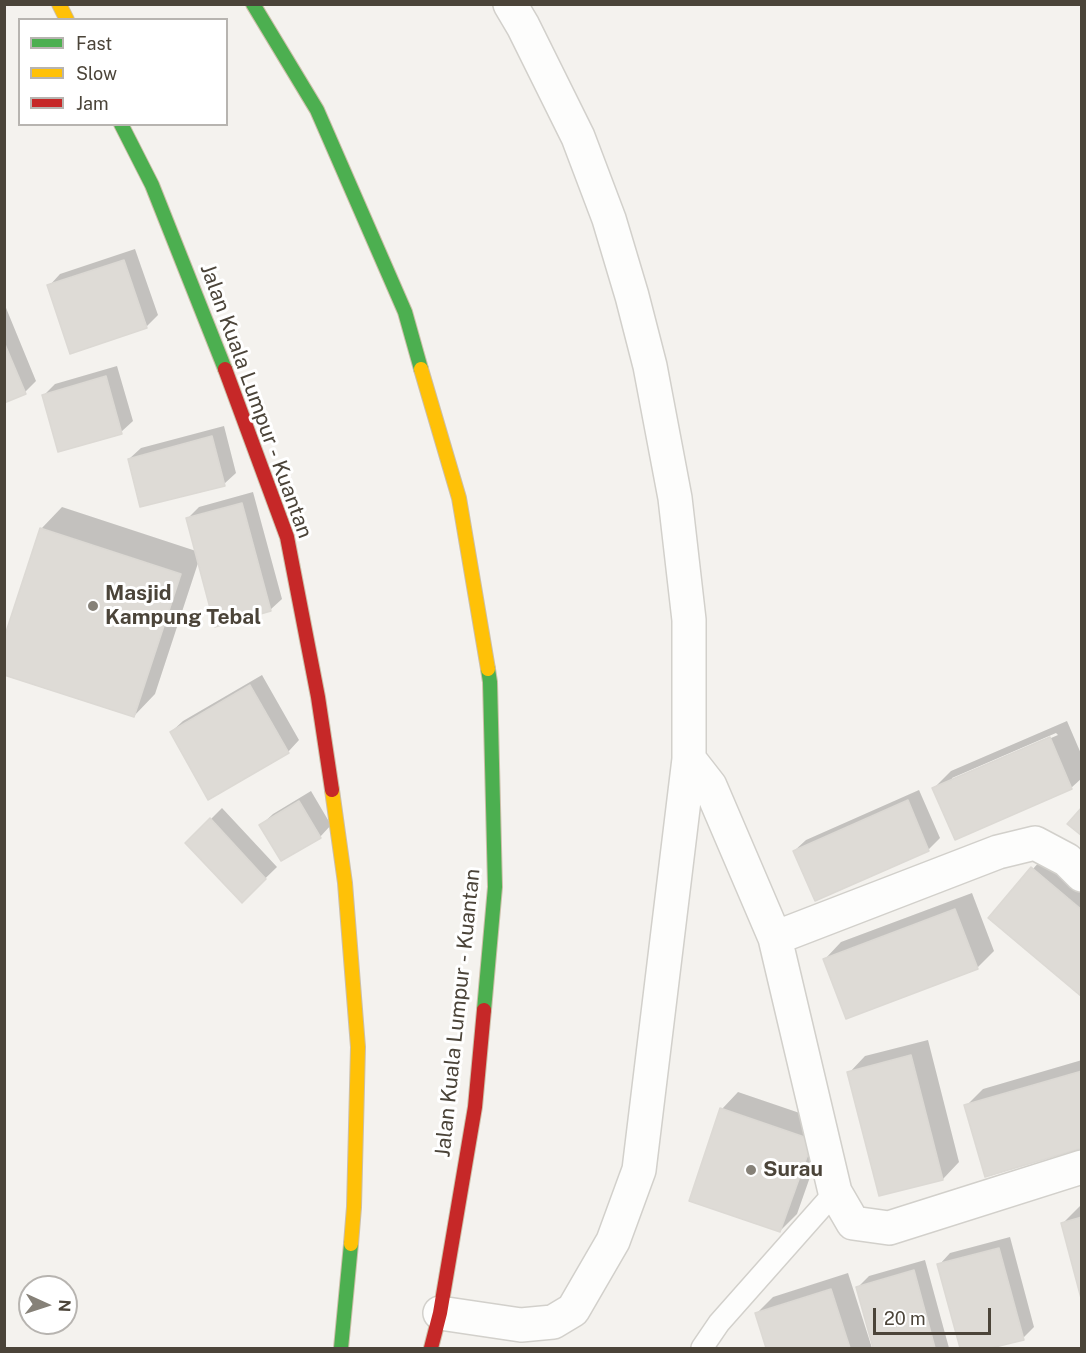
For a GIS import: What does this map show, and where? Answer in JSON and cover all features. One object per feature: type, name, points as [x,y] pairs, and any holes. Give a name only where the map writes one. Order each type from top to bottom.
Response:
[{"type":"highway","points":[[59,4],[66,18]]},
{"type":"highway","name":"Jalan Kuala Lumpur - Kuantan","points":[[253,4],[317,110],[405,312],[459,498],[490,682],[495,887],[475,1107],[440,1313],[431,1348]]},
{"type":"highway","name":"Jalan Kuala Lumpur - Kuantan","points":[[122,126],[161,207],[226,371],[287,537],[318,697],[345,883],[358,1047],[354,1207],[341,1348]]},
{"type":"street","points":[[440,1313],[521,1324],[553,1322],[573,1310],[613,1241],[639,1170],[689,759],[689,620],[675,498],[650,366],[612,230],[578,137],[524,27],[510,4]]},
{"type":"street","points":[[689,759],[710,786],[775,938],[835,1192],[853,1223],[889,1228],[1082,1167]]},
{"type":"street","points":[[775,938],[998,852],[1035,843],[1066,860],[1082,875]]},
{"type":"lane","points":[[702,1348],[720,1323],[835,1192]]},
{"type":"building","points":[[124,260],[147,328],[70,354],[47,285]]},
{"type":"building","points":[[4,342],[26,394],[4,403]]},
{"type":"building","points":[[106,376],[122,434],[58,452],[42,395]]},
{"type":"building","points":[[212,436],[225,486],[140,507],[128,459]]},
{"type":"building","points":[[242,503],[271,611],[215,627],[186,518]]},
{"type":"building","name":"Masjid Kampung Tebal","points":[[40,528],[181,574],[134,717],[4,675],[4,638]]},
{"type":"building","points":[[250,685],[289,753],[208,800],[170,732]]},
{"type":"building","points":[[1050,737],[1072,789],[955,840],[932,788]]},
{"type":"building","points":[[908,800],[929,851],[815,901],[793,851]]},
{"type":"building","points":[[299,801],[321,838],[281,861],[259,825]]},
{"type":"building","points":[[1082,807],[1082,836],[1067,824]]},
{"type":"building","points":[[210,818],[266,879],[242,903],[185,843]]},
{"type":"building","points":[[1031,867],[1082,910],[1082,997],[988,918]]},
{"type":"building","points":[[955,909],[978,969],[846,1019],[823,959]]},
{"type":"building","points":[[911,1055],[943,1180],[879,1196],[847,1072]]},
{"type":"building","points":[[1082,1071],[1082,1148],[985,1177],[964,1105]]},
{"type":"building","name":"Surau","points":[[720,1108],[813,1140],[780,1232],[689,1201]]},
{"type":"building","points":[[1082,1217],[1082,1302],[1061,1223]]},
{"type":"building","points":[[999,1248],[1024,1340],[991,1348],[960,1348],[937,1264]]},
{"type":"building","points":[[914,1270],[935,1348],[873,1348],[856,1287]]},
{"type":"building","points":[[831,1289],[850,1348],[766,1348],[755,1313]]},
{"type":"traffic: fast","points":[[253,4],[317,110],[405,312],[421,369]]},
{"type":"traffic: fast","points":[[122,126],[152,185],[225,369]]},
{"type":"traffic: fast","points":[[484,1010],[495,887],[488,669]]},
{"type":"traffic: fast","points":[[341,1348],[351,1244]]},
{"type":"traffic: slow","points":[[59,4],[66,18]]},
{"type":"traffic: slow","points":[[421,369],[459,498],[488,669]]},
{"type":"traffic: slow","points":[[332,790],[345,883],[358,1047],[351,1244]]},
{"type":"traffic: jam","points":[[225,369],[287,537],[318,697],[332,790]]},
{"type":"traffic: jam","points":[[431,1348],[440,1313],[475,1107],[484,1010]]},
{"type":"place","name":"Masjid Kampung Tebal","points":[[93,606]]},
{"type":"place","name":"Surau","points":[[751,1170]]}]
